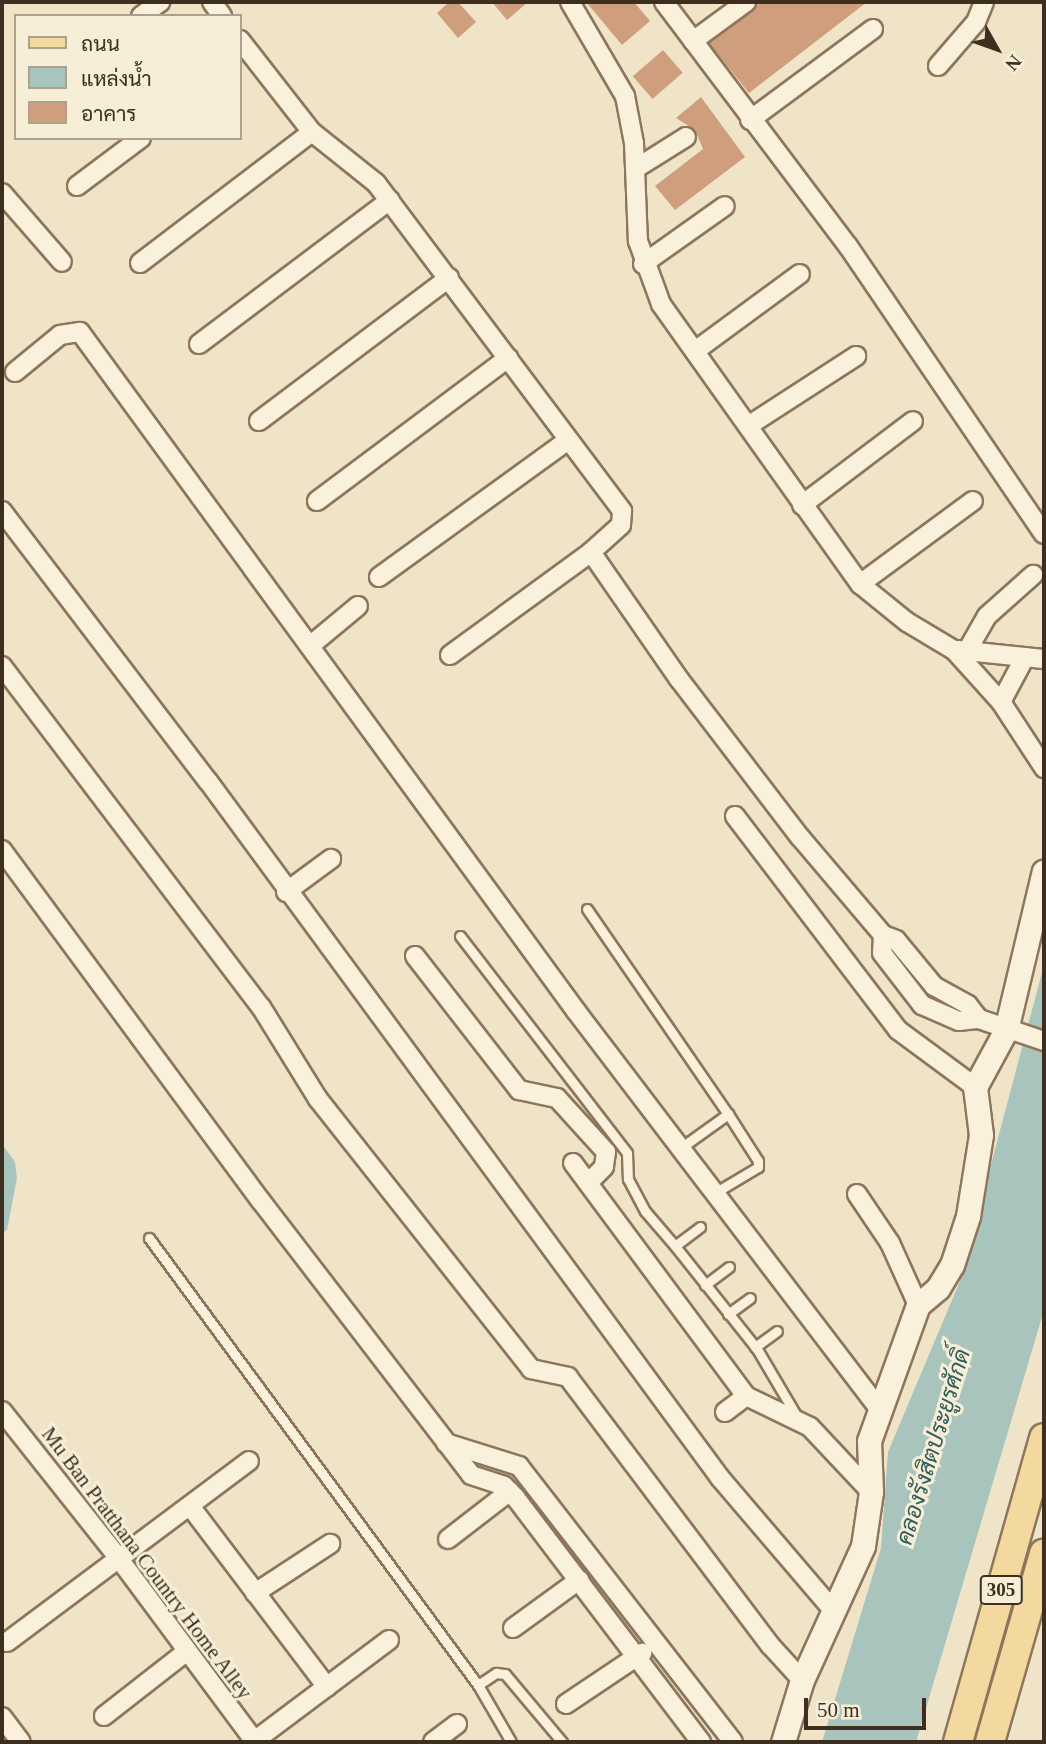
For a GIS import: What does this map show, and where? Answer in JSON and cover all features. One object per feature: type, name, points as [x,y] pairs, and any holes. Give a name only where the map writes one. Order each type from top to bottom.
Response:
[{"type":"main road","name":"305","points":[[958,1742],[1044,1438]]},
{"type":"main road","name":"305","points":[[990,1742],[1044,1554]]},
{"type":"street","points":[[144,14],[160,2]]},
{"type":"street","points":[[570,2],[625,96],[635,169],[643,264],[661,304],[860,584],[907,622],[960,651],[1001,702],[1044,768]]},
{"type":"street","points":[[664,2],[750,120],[848,246],[1044,534]]},
{"type":"street","points":[[693,41],[746,2]]},
{"type":"street","points":[[938,66],[976,22],[984,2]]},
{"type":"street","points":[[750,120],[873,29]]},
{"type":"street","points":[[245,60],[312,132],[365,171],[390,200],[622,511],[621,525],[591,552],[450,655]]},
{"type":"street","points":[[140,263],[312,132]]},
{"type":"street","points":[[635,169],[686,137]]},
{"type":"street","points":[[77,186],[138,140]]},
{"type":"street","points":[[3,195],[62,262]]},
{"type":"street","points":[[199,344],[390,200]]},
{"type":"street","points":[[643,264],[725,206]]},
{"type":"street","points":[[695,351],[800,274]]},
{"type":"street","points":[[258,421],[449,278]]},
{"type":"street","points":[[15,372],[60,335],[80,332],[175,468],[311,645],[467,864],[880,1410]]},
{"type":"street","points":[[748,426],[856,356]]},
{"type":"street","points":[[317,501],[508,358]]},
{"type":"street","points":[[802,505],[914,421]]},
{"type":"street","points":[[379,577],[568,440]]},
{"type":"street","points":[[860,584],[973,501]]},
{"type":"street","points":[[2,511],[208,781],[286,892],[721,1479],[834,1610]]},
{"type":"street","points":[[591,552],[775,806],[883,935],[882,953],[922,1005],[959,1021],[979,1018],[1012,1032],[1044,1041]]},
{"type":"street","points":[[960,651],[987,616],[1033,575]]},
{"type":"street","points":[[311,645],[358,606]]},
{"type":"street","points":[[960,651],[1044,659]]},
{"type":"street","points":[[1001,702],[1025,657]]},
{"type":"street","points":[[2,666],[261,1007],[318,1099],[488,1315],[531,1369],[568,1377],[770,1645],[802,1680]]},
{"type":"street","points":[[735,816],[898,1030],[975,1087]]},
{"type":"street","points":[[2,850],[471,1475],[510,1492],[700,1742]]},
{"type":"street","points":[[286,892],[331,859]]},
{"type":"street","points":[[783,1742],[802,1680],[863,1546],[871,1492],[869,1441],[918,1305],[938,1288],[952,1265],[968,1216],[981,1135],[975,1087],[1012,1032],[1044,871]]},
{"type":"street","points":[[415,956],[519,1090],[557,1098],[606,1152],[604,1167],[589,1182]]},
{"type":"street","points":[[573,1163],[747,1396],[798,1418],[871,1492]]},
{"type":"street","points":[[857,1194],[890,1243],[918,1305]]},
{"type":"street","points":[[725,1412],[747,1396]]},
{"type":"street","name":"Mu Ban Pratthana Country Home Alley","points":[[2,1411],[120,1560],[254,1742]]},
{"type":"street","points":[[446,1443],[519,1466],[653,1645],[733,1742]]},
{"type":"street","points":[[7,1642],[249,1461]]},
{"type":"street","points":[[448,1539],[510,1492]]},
{"type":"street","points":[[190,1506],[327,1687]]},
{"type":"street","points":[[255,1593],[330,1544]]},
{"type":"street","points":[[513,1628],[579,1580]]},
{"type":"street","points":[[254,1742],[389,1640]]},
{"type":"street","points":[[566,1704],[653,1645]]},
{"type":"street","points":[[104,1716],[186,1652]]},
{"type":"street","points":[[2,1717],[21,1742]]},
{"type":"street","points":[[433,1742],[457,1724]]},
{"type":"lane","points":[[587,909],[758,1160],[758,1167],[716,1192]]},
{"type":"lane","points":[[460,936],[627,1153],[628,1179],[645,1211],[755,1347],[798,1418]]},
{"type":"lane","points":[[682,1147],[728,1114]]},
{"type":"lane","points":[[675,1246],[700,1227]]},
{"type":"lane","points":[[149,1238],[478,1685],[511,1742]]},
{"type":"lane","points":[[705,1284],[729,1267]]},
{"type":"lane","points":[[728,1314],[750,1298]]},
{"type":"lane","points":[[755,1347],[776,1331]]},
{"type":"lane","points":[[478,1685],[496,1673],[505,1674],[562,1742]]},
{"type":"water","name":"คลองรังสิตประยูรศักดิ์","points":[[1044,965],[1044,1310],[916,1742],[822,1742],[881,1548],[888,1452],[960,1281]]},
{"type":"water","points":[[2,1144],[15,1162],[17,1178],[7,1230],[2,1233]]},
{"type":"building","points":[[449,2],[458,2],[476,22],[458,38],[437,13]]},
{"type":"building","points":[[492,2],[528,2],[507,20]]},
{"type":"building","points":[[586,2],[634,2],[650,21],[622,45]]},
{"type":"building","points":[[757,2],[867,2],[749,93],[709,43],[753,11]]},
{"type":"building","points":[[663,50],[683,73],[652,99],[633,76]]},
{"type":"building","points":[[701,97],[745,157],[675,210],[655,186],[703,149],[695,130],[676,118]]}]
